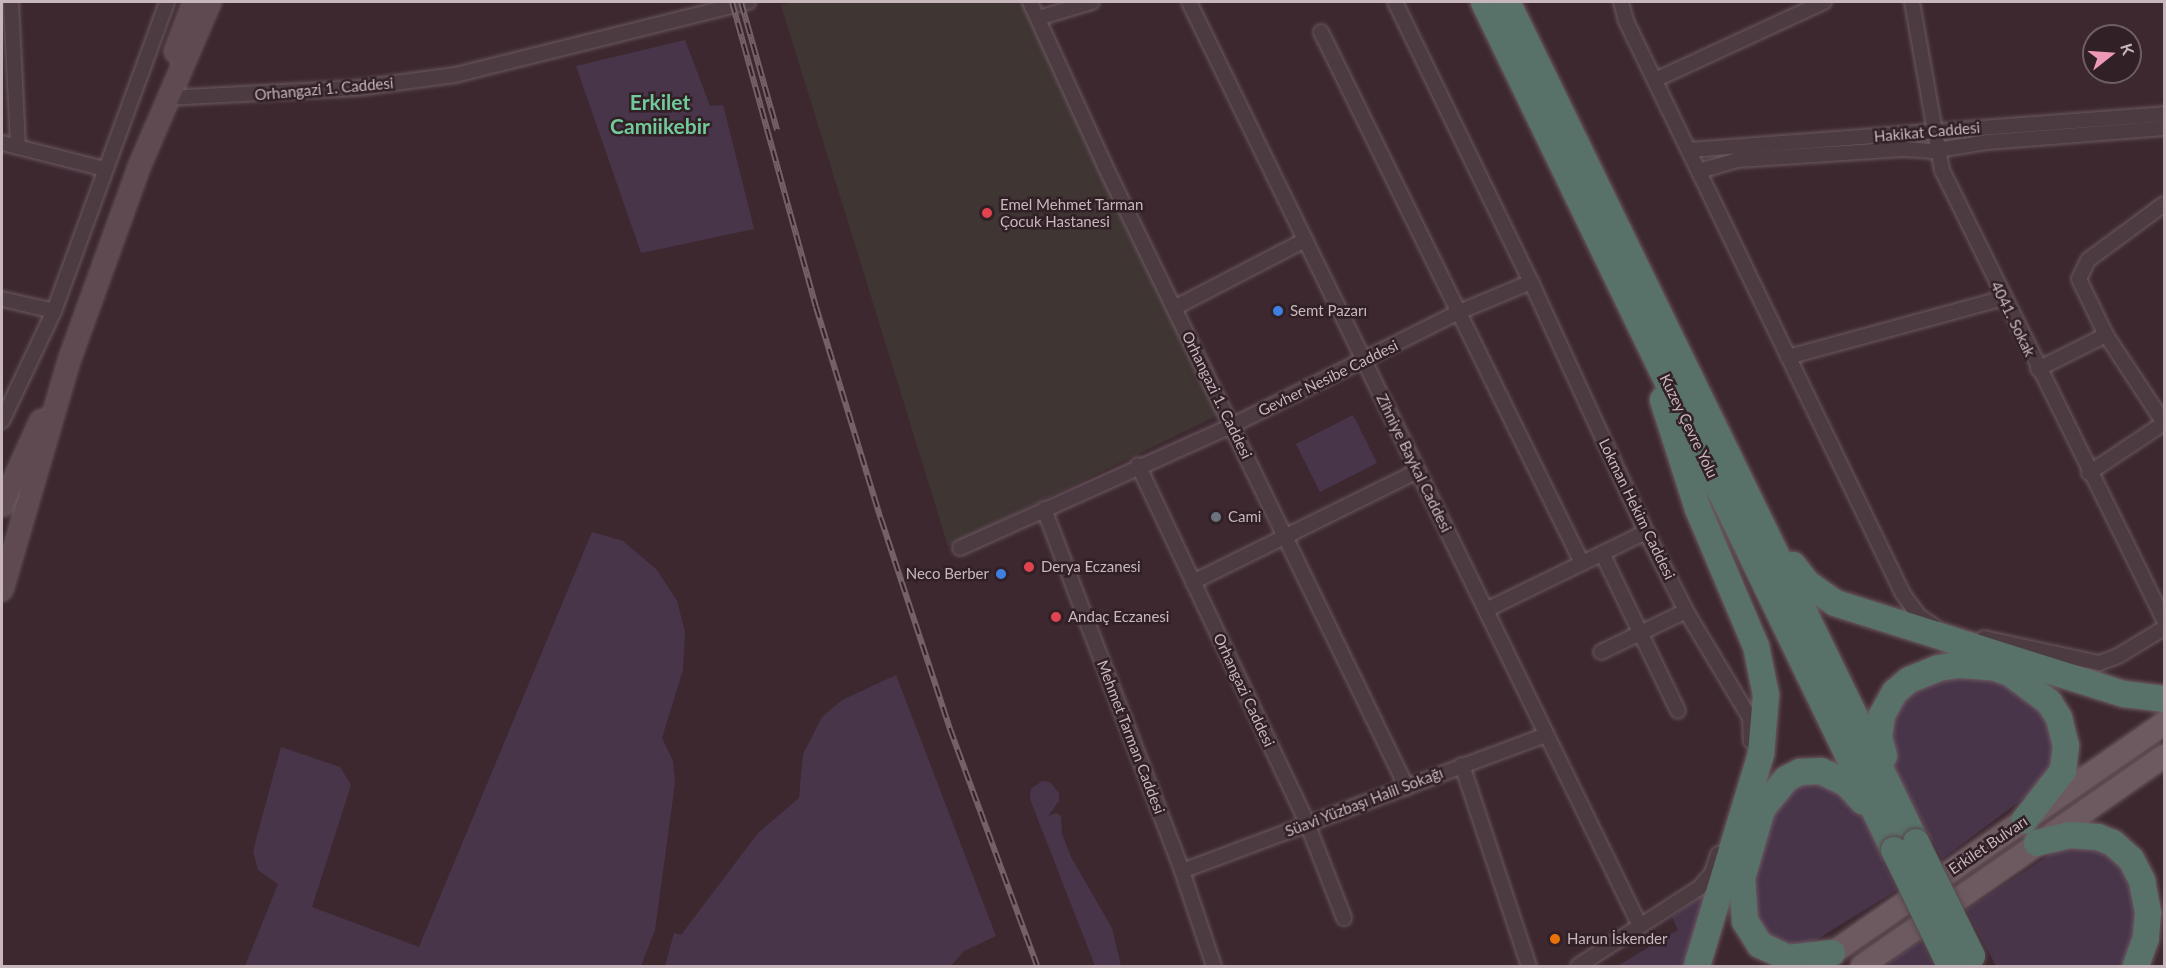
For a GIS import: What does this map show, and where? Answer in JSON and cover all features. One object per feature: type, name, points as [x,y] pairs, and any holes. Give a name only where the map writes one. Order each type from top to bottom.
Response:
[{"type":"highway","name":"Kuzey Çevre Yolu","points":[[1484,2],[1876,814],[1905,846]]},
{"type":"highway","name":"Kuzey Çevre Yolu","points":[[1507,2],[1900,808],[1905,846]]},
{"type":"highway","points":[[1650,345],[1685,473],[1751,633],[1766,695],[1761,754],[1697,966]]},
{"type":"highway","points":[[1709,414],[1737,454],[1792,564],[1808,584],[1826,598],[1904,627],[2124,694],[2164,699]]},
{"type":"highway","points":[[1900,808],[1879,737],[1885,706],[1902,686],[1928,671],[1982,665],[2010,673],[2035,688],[2054,710],[2063,727],[2066,746],[2063,771],[2024,821]]},
{"type":"highway","points":[[1822,960],[1781,956],[1760,945],[1750,933],[1743,911],[1742,878],[1758,818],[1766,799],[1779,785],[1794,774],[1813,770],[1846,783],[1876,814]]},
{"type":"highway","points":[[2037,843],[2069,835],[2098,837],[2114,843],[2131,860],[2142,881],[2148,913],[2146,938],[2136,966]]},
{"type":"highway","points":[[1905,846],[1969,964]]},
{"type":"highway","points":[[2150,966],[2164,922]]},
{"type":"main road","name":"Erkilet Bulvarı","points":[[1822,960],[2164,723]]},
{"type":"main road","name":"Erkilet Bulvarı","points":[[1862,966],[2164,756]]},
{"type":"street","points":[[11,2],[18,147]]},
{"type":"street","points":[[2,422],[54,312],[167,2]]},
{"type":"street","points":[[166,99],[169,66],[194,2]]},
{"type":"street","points":[[2,590],[70,358],[166,99],[210,2]]},
{"type":"street","name":"Orhangazi 1. Caddesi","points":[[166,99],[358,88],[455,75],[748,2]]},
{"type":"street","name":"Orhangazi 1. Caddesi","points":[[1030,2],[1174,308],[1287,536],[1407,788]]},
{"type":"street","points":[[1038,18],[1092,2]]},
{"type":"street","name":"Zihniye Baykal Caddesi","points":[[1189,2],[1639,924]]},
{"type":"street","name":"Lokman Hekim Caddesi","points":[[1395,2],[1531,282],[1646,532],[1686,611],[1750,718],[1751,738],[1712,873],[1698,888],[1639,924],[1578,966]]},
{"type":"street","points":[[1612,2],[1626,21],[1907,602],[1925,621],[2091,663],[2112,659],[2164,628]]},
{"type":"street","points":[[1621,2],[1626,21]]},
{"type":"street","points":[[1655,80],[1824,2]]},
{"type":"street","name":"4041. Sokak","points":[[1912,2],[1942,170],[2089,473],[2164,620]]},
{"type":"street","points":[[1321,32],[1582,563]]},
{"type":"street","name":"Hakikat Caddesi","points":[[1689,150],[1936,129],[2164,114]]},
{"type":"street","name":"Hakikat Caddesi","points":[[1699,171],[1738,160],[1904,149],[1939,150],[1988,142],[2164,128]]},
{"type":"street","points":[[2,143],[105,169]]},
{"type":"street","points":[[2089,473],[2164,423],[2106,335],[2080,283],[2080,270],[2088,260],[2164,204]]},
{"type":"street","points":[[1174,308],[1305,240]]},
{"type":"street","name":"Gevher Nesibe Caddesi","points":[[960,548],[1138,465],[1231,426],[1364,362],[1459,312],[1531,282]]},
{"type":"street","points":[[1788,357],[2003,298]]},
{"type":"street","points":[[2,299],[54,312]]},
{"type":"street","points":[[2038,369],[2106,335]]},
{"type":"street","points":[[2,506],[70,358]]},
{"type":"street","name":"Orhangazi Caddesi","points":[[1138,465],[1307,823],[1344,918]]},
{"type":"street","points":[[1193,582],[1418,471]]},
{"type":"street","name":"Mehmet Tarman Caddesi","points":[[1044,509],[1182,871],[1214,966]]},
{"type":"street","points":[[1486,610],[1646,532]]},
{"type":"street","points":[[1602,553],[1678,711]]},
{"type":"street","points":[[1601,652],[1686,611]]},
{"type":"street","name":"Süavi Yüzbaşı Halil Sokağı","points":[[1182,871],[1546,735]]},
{"type":"street","points":[[1462,765],[1528,966]]},
{"type":"shaded area","name":"Emel Mehmet Tarman Çocuk Hastanesi","points":[[793,2],[1027,2],[1225,412],[948,546],[781,5]]},
{"type":"shaded area","points":[[685,40],[710,106],[723,105],[754,229],[641,253],[576,66]]},
{"type":"shaded area","points":[[1353,415],[1377,463],[1320,492],[1296,444]]},
{"type":"shaded area","points":[[592,532],[623,541],[657,570],[677,601],[685,632],[683,670],[662,738],[673,761],[675,783],[655,930],[641,966],[245,966],[278,884],[258,870],[253,851],[281,747],[340,767],[351,785],[312,907],[419,947]]},
{"type":"shaded area","points":[[1968,669],[2035,696],[2060,747],[2043,784],[1942,859],[1890,760],[1886,743],[1901,694]]},
{"type":"shaded area","points":[[896,675],[996,936],[964,951],[951,966],[665,966],[674,933],[681,935],[758,833],[799,798],[803,754],[822,717],[842,700]]},
{"type":"shaded area","points":[[1830,778],[1865,816],[1899,889],[1801,949],[1762,939],[1748,884],[1783,789]]},
{"type":"shaded area","points":[[1042,781],[1050,782],[1059,793],[1059,801],[1048,816],[1056,813],[1061,816],[1062,834],[1071,857],[1112,928],[1121,966],[1095,966],[1030,799],[1031,789]]},
{"type":"shaded area","points":[[2063,846],[2109,846],[2141,896],[2129,966],[1996,966],[1966,910]]},
{"type":"shaded area","points":[[1711,889],[1690,966],[1617,966],[1678,930],[1672,917]]},
{"type":"shaded area","points":[[1922,939],[1936,966],[1885,966]]},
{"type":"railway","points":[[732,2],[816,307],[881,519],[950,729],[1037,966]]},
{"type":"railway","points":[[741,2],[777,130]]},
{"type":"place","name":"Emel Mehmet Tarman Çocuk Hastanesi","points":[[987,213]]},
{"type":"place","name":"Semt Pazarı","points":[[1278,311]]},
{"type":"place","name":"Cami","points":[[1216,517]]},
{"type":"place","name":"Derya Eczanesi","points":[[1029,567]]},
{"type":"place","name":"Neco Berber","points":[[1001,574]]},
{"type":"place","name":"Andaç Eczanesi","points":[[1056,617]]},
{"type":"place","name":"Harun İskender","points":[[1555,939]]},
{"type":"district","name":"Erkilet Camiikebir","points":[[660,114]]}]
